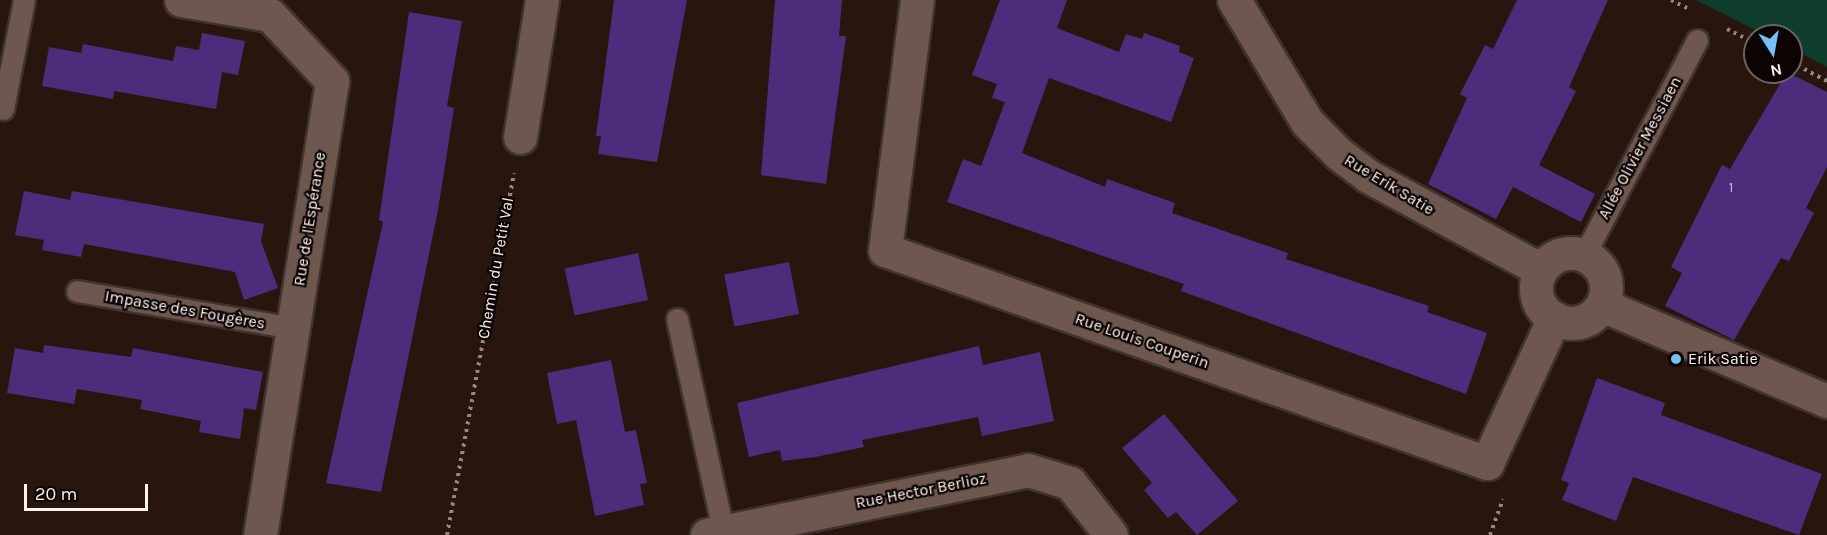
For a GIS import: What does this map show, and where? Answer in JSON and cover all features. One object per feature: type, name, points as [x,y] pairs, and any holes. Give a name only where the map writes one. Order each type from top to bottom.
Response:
[{"type":"street","name":"Rue de l'Espérance","points":[[181,0],[270,15],[332,81],[260,535]]},
{"type":"street","points":[[520,137],[542,0]]},
{"type":"street","name":"Rue Louis Couperin","points":[[917,0],[885,250],[1487,463],[1554,318]]},
{"type":"street","name":"Rue Erik Satie","points":[[1234,0],[1307,122],[1339,154],[1368,176],[1541,270]]},
{"type":"street","points":[[1568,252],[1590,257],[1604,273],[1602,305],[1586,320],[1554,318],[1536,291],[1541,270],[1568,252]]},
{"type":"street","points":[[1602,305],[1827,401]]},
{"type":"street","name":"Rue Hector Berlioz","points":[[715,533],[1028,470],[1070,483],[1111,535]]},
{"type":"lane","points":[[3,109],[24,0]]},
{"type":"lane","name":"Allée Olivier Messiaen","points":[[1590,257],[1591,242],[1697,40]]},
{"type":"lane","name":"Impasse des Fougères","points":[[77,291],[293,328]]},
{"type":"lane","points":[[677,319],[715,533]]},
{"type":"path","points":[[1803,68],[1827,81]]},
{"type":"path","name":"Chemin du Petit Val","points":[[447,535],[520,137]]},
{"type":"green space","points":[[1696,0],[1827,0],[1827,67],[1803,54],[1803,24],[1743,24]]},
{"type":"building","points":[[614,0],[687,0],[657,162],[598,154],[601,136],[596,136]]},
{"type":"building","points":[[775,0],[842,0],[839,36],[846,36],[826,184],[761,175]]},
{"type":"building","points":[[1000,0],[1067,0],[1057,28],[1119,52],[1126,34],[1142,39],[1144,33],[1180,46],[1179,52],[1194,58],[1171,122],[1049,78],[1022,153],[1105,187],[1107,179],[1175,203],[1172,213],[1288,253],[1286,259],[1429,306],[1427,312],[1487,333],[1466,394],[1181,291],[1184,284],[947,202],[963,159],[981,166],[1005,102],[992,98],[997,84],[972,75]]},
{"type":"building","points":[[1517,0],[1608,0],[1569,87],[1576,91],[1539,165],[1595,194],[1581,222],[1513,187],[1496,219],[1428,184],[1467,98],[1460,94],[1485,45],[1493,49]]},
{"type":"building","points":[[409,12],[462,21],[447,106],[454,108],[438,210],[381,492],[326,483],[383,222],[379,220]]},
{"type":"building","points":[[202,33],[245,41],[238,75],[222,72],[216,109],[114,91],[113,99],[42,86],[49,47],[81,53],[83,44],[173,61],[176,46],[199,50]]},
{"type":"building","points":[[1803,80],[1827,92],[1827,167],[1806,208],[1814,213],[1789,261],[1781,258],[1734,340],[1665,306],[1682,273],[1671,267],[1722,165],[1730,169],[1780,84],[1803,84]]},
{"type":"building","points":[[24,191],[70,200],[72,191],[264,224],[261,241],[278,288],[244,300],[235,272],[84,244],[81,257],[42,250],[44,240],[15,235]]},
{"type":"building","points":[[638,253],[648,300],[575,316],[565,269]]},
{"type":"building","points":[[789,262],[799,314],[734,327],[724,275]]},
{"type":"building","points":[[44,345],[131,357],[133,348],[263,372],[256,410],[244,408],[240,439],[199,432],[201,421],[140,409],[142,400],[77,389],[74,404],[7,393],[15,348],[43,353]]},
{"type":"building","points":[[979,346],[983,365],[1040,352],[1054,421],[982,436],[978,417],[862,440],[864,447],[815,457],[782,461],[780,450],[749,457],[737,403]]},
{"type":"building","points":[[611,360],[625,432],[636,430],[647,483],[640,484],[644,505],[595,516],[576,420],[557,424],[547,373]]},
{"type":"building","points":[[1597,378],[1665,403],[1661,415],[1822,474],[1799,535],[1633,477],[1616,521],[1562,500],[1569,483],[1561,480]]},
{"type":"building","points":[[1164,414],[1238,501],[1197,535],[1176,512],[1168,518],[1144,490],[1152,483],[1122,448]]},
{"type":"place","name":"Erik Satie","points":[[1676,359]]}]
